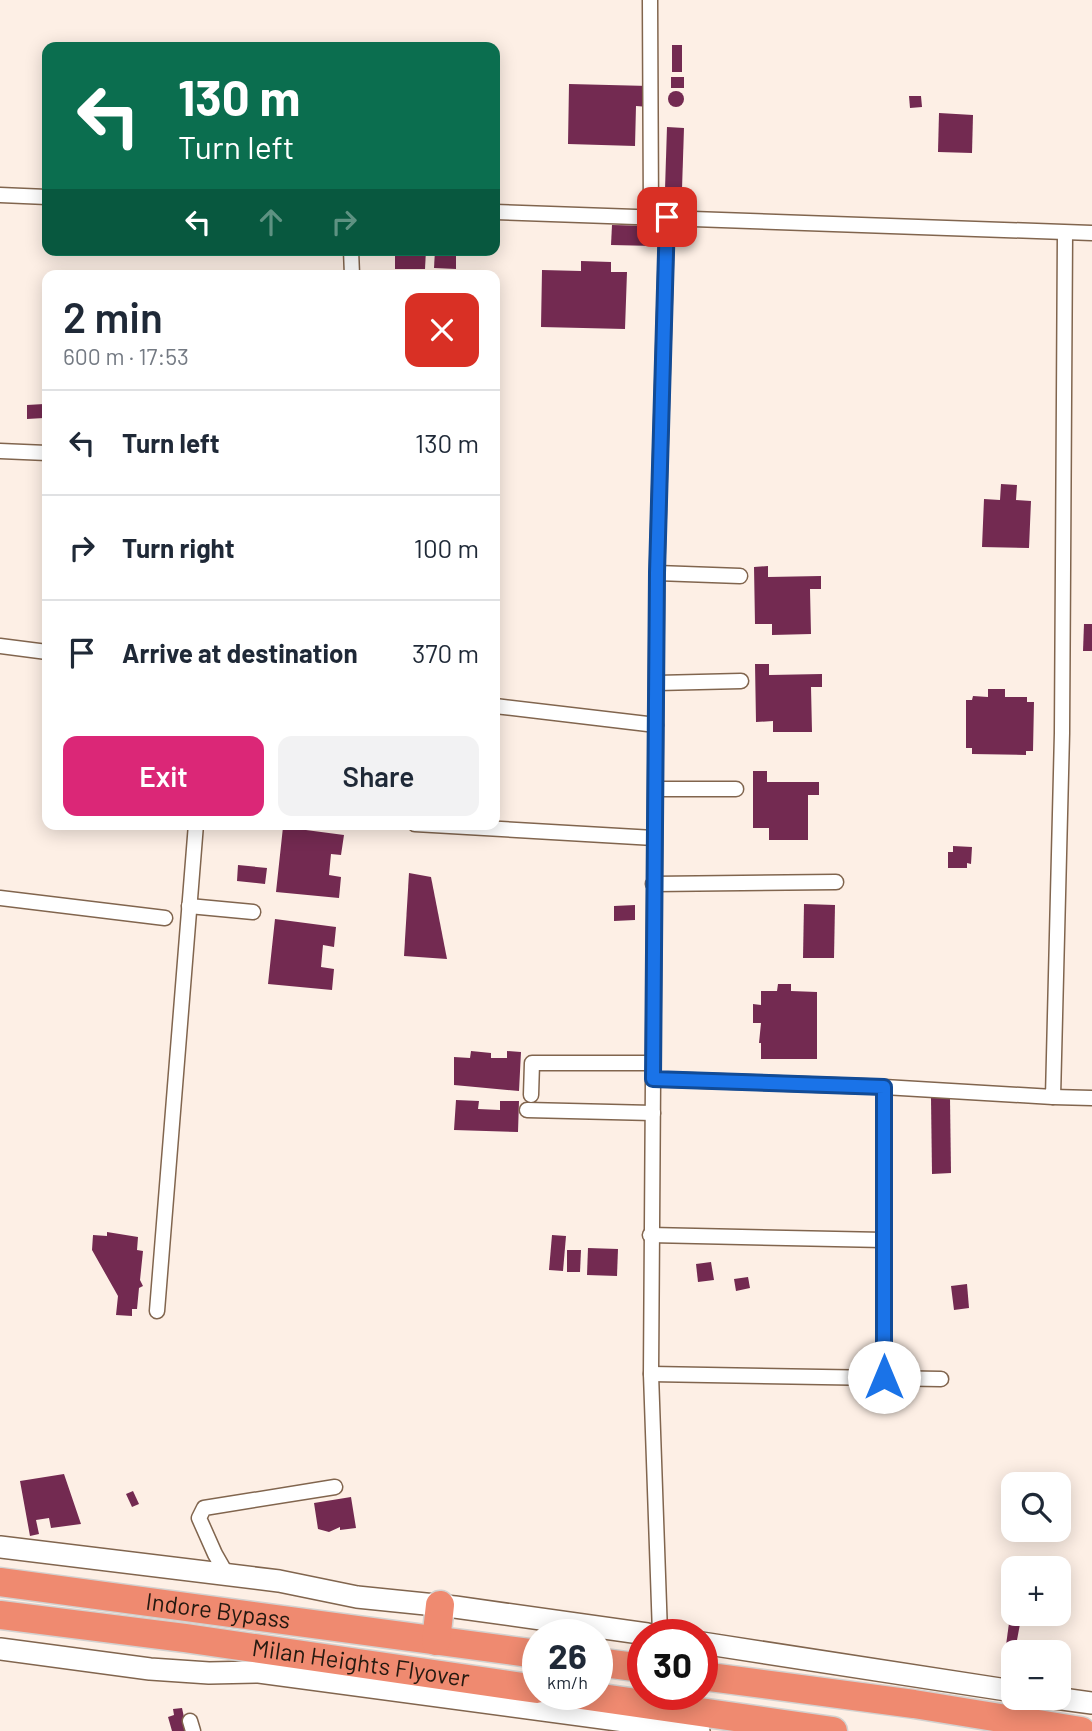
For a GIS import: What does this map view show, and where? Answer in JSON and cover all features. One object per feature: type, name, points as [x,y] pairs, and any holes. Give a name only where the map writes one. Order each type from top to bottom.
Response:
[{"type":"highway","name":"Indore Bypass","points":[[0,1582],[436,1641]]},
{"type":"highway","points":[[436,1641],[440,1605]]},
{"type":"highway","name":"Indore Bypass","points":[[0,1615],[185,1638]]},
{"type":"highway","name":"Milan Heights Flyover","points":[[185,1638],[291,1665],[459,1678],[522,1687]]},
{"type":"highway","name":"Milan Heights Flyover","points":[[436,1641],[522,1652]]},
{"type":"highway","points":[[718,1678],[914,1704],[1081,1731]]},
{"type":"highway","points":[[613,1700],[833,1731]]},
{"type":"street","points":[[650,0],[651,217]]},
{"type":"street","points":[[0,195],[42,197]]},
{"type":"street","points":[[500,212],[1092,233]]},
{"type":"street","points":[[659,1619],[651,1374],[650,1235],[657,573],[667,217]]},
{"type":"street","points":[[1053,1097],[1062,733],[1065,233]]},
{"type":"street","points":[[0,451],[42,453]]},
{"type":"street","points":[[657,573],[740,576]]},
{"type":"street","points":[[0,646],[42,651]]},
{"type":"street","points":[[657,683],[741,681]]},
{"type":"street","points":[[500,707],[656,725]]},
{"type":"street","points":[[656,789],[736,789]]},
{"type":"street","points":[[500,829],[654,838]]},
{"type":"street","points":[[157,1311],[196,830]]},
{"type":"street","points":[[653,884],[836,882]]},
{"type":"street","points":[[0,898],[165,918]]},
{"type":"street","points":[[189,906],[253,912]]},
{"type":"street","points":[[653,1063],[534,1062],[531,1065],[529,1102],[653,1113]]},
{"type":"street","points":[[653,1079],[1092,1098]]},
{"type":"street","points":[[884,1087],[884,1377]]},
{"type":"street","points":[[650,1235],[884,1240]]},
{"type":"street","points":[[651,1374],[941,1379]]},
{"type":"street","points":[[227,1575],[200,1518],[204,1508],[335,1487]]},
{"type":"street","points":[[0,1547],[279,1581],[358,1597],[440,1605],[627,1631]]},
{"type":"street","points":[[718,1645],[1001,1689]]},
{"type":"street","points":[[0,1649],[150,1670],[259,1672],[291,1665],[699,1731]]},
{"type":"street","points":[[1071,1700],[1092,1703]]},
{"type":"building","points":[[672,45],[682,45],[682,72],[672,72]]},
{"type":"building","points":[[671,77],[684,77],[684,88],[671,88]]},
{"type":"building","points":[[569,84],[649,86],[649,107],[636,106],[635,146],[568,144]]},
{"type":"building","points":[[673,91],[679,91],[684,99],[682,105],[673,107],[668,102],[668,96]]},
{"type":"building","points":[[909,96],[921,96],[922,107],[910,108]]},
{"type":"building","points":[[939,113],[973,115],[972,153],[938,152]]},
{"type":"building","points":[[667,127],[684,128],[682,189],[665,189]]},
{"type":"building","points":[[612,225],[655,226],[655,246],[611,245]]},
{"type":"building","points":[[395,256],[426,256],[425,269],[395,269]]},
{"type":"building","points":[[435,256],[456,256],[456,269],[434,268]]},
{"type":"building","points":[[581,261],[611,262],[611,272],[627,272],[625,329],[541,327],[542,270],[581,271]]},
{"type":"building","points":[[42,404],[42,418],[27,419],[27,405]]},
{"type":"building","points":[[1001,484],[1017,485],[1016,500],[1031,501],[1029,548],[982,547],[984,499],[1000,500]]},
{"type":"building","points":[[768,566],[768,577],[821,576],[821,589],[810,589],[811,634],[772,635],[772,624],[755,624],[754,567]]},
{"type":"building","points":[[1084,624],[1092,624],[1092,651],[1083,651]]},
{"type":"building","points":[[755,664],[769,664],[769,675],[822,674],[822,687],[811,687],[812,732],[773,732],[773,721],[756,722]]},
{"type":"building","points":[[988,689],[1005,689],[1005,697],[1027,697],[1027,702],[1034,702],[1033,751],[1026,751],[1026,755],[972,754],[972,748],[966,748],[966,700],[972,700],[973,696],[988,697]]},
{"type":"building","points":[[753,771],[767,771],[767,782],[819,782],[819,795],[808,795],[808,840],[769,840],[769,828],[753,828]]},
{"type":"building","points":[[283,830],[344,835],[341,855],[331,854],[329,875],[341,877],[339,898],[276,892]]},
{"type":"building","points":[[953,846],[972,847],[971,864],[967,863],[967,868],[948,868],[948,852],[953,852]]},
{"type":"building","points":[[238,865],[267,868],[265,884],[237,881]]},
{"type":"building","points":[[409,873],[431,877],[447,959],[404,956]]},
{"type":"building","points":[[804,904],[835,905],[834,958],[803,958]]},
{"type":"building","points":[[635,905],[635,920],[614,921],[614,906]]},
{"type":"building","points":[[275,919],[336,927],[334,947],[323,945],[321,967],[334,969],[332,990],[268,984]]},
{"type":"building","points":[[778,984],[791,984],[791,991],[817,992],[817,1059],[761,1059],[761,1023],[753,1023],[753,1004],[761,1005],[761,991],[777,991]]},
{"type":"building","points":[[471,1051],[491,1053],[491,1058],[507,1058],[507,1051],[521,1052],[519,1091],[454,1085],[454,1057],[470,1058]]},
{"type":"building","points":[[931,1098],[950,1098],[951,1173],[932,1174]]},
{"type":"building","points":[[456,1100],[479,1101],[478,1109],[500,1110],[500,1101],[519,1101],[518,1132],[454,1130]]},
{"type":"building","points":[[107,1232],[138,1237],[137,1250],[143,1251],[140,1280],[143,1286],[139,1288],[137,1309],[132,1309],[132,1316],[116,1315],[118,1296],[92,1250],[93,1235],[107,1236]]},
{"type":"building","points":[[552,1235],[566,1236],[563,1271],[549,1270]]},
{"type":"building","points":[[588,1248],[618,1249],[617,1276],[587,1275]]},
{"type":"building","points":[[567,1250],[581,1250],[580,1272],[567,1272]]},
{"type":"building","points":[[711,1262],[714,1280],[698,1282],[696,1264]]},
{"type":"building","points":[[748,1277],[750,1288],[736,1291],[734,1279]]},
{"type":"building","points":[[967,1284],[969,1308],[954,1310],[951,1286]]},
{"type":"building","points":[[64,1474],[81,1524],[51,1528],[49,1518],[36,1520],[39,1534],[30,1536],[20,1481]]},
{"type":"building","points":[[133,1491],[139,1504],[132,1507],[126,1494]]},
{"type":"building","points":[[351,1497],[356,1528],[340,1530],[340,1527],[329,1532],[318,1529],[314,1503]]},
{"type":"building","points":[[1009,1626],[1020,1626],[1017,1640],[1007,1640]]},
{"type":"building","points":[[182,1708],[187,1731],[172,1731],[168,1717],[174,1715],[173,1709]]},
{"type":"route","points":[[667,217],[657,573],[653,1079],[884,1087],[884,1377]]}]
